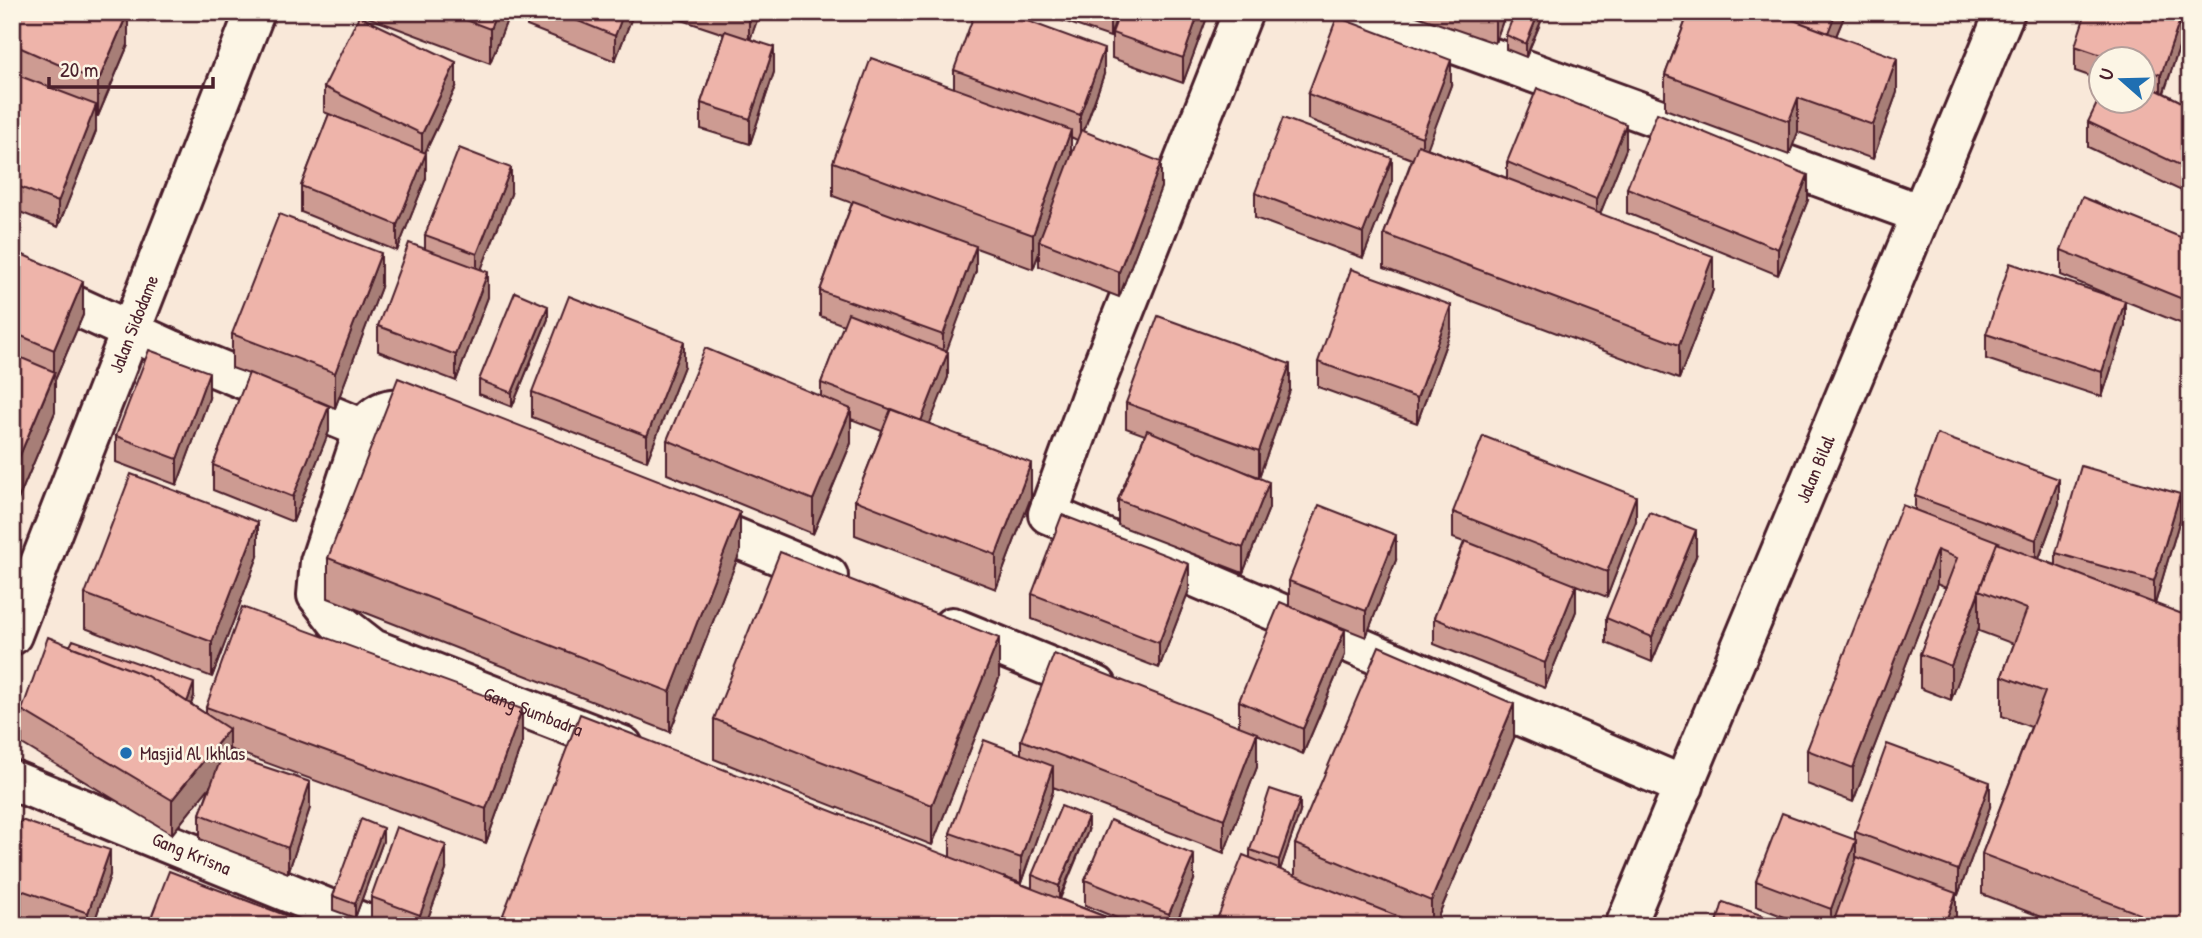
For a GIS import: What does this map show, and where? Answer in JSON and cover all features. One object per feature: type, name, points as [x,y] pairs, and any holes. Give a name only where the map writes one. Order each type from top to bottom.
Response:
[{"type":"street","name":"Jalan Sidodame","points":[[12,635],[255,12]]},
{"type":"street","points":[[1243,12],[1098,377],[1048,514],[1684,786]]},
{"type":"street","points":[[1367,12],[1921,214]]},
{"type":"street","name":"Jalan Bilal","points":[[1625,926],[2004,12]]},
{"type":"street","points":[[12,277],[132,332],[364,429],[373,415],[399,407],[464,426]]},
{"type":"street","name":"Gang Sumbadra","points":[[364,429],[320,562],[317,595],[337,621],[373,649],[658,760]]},
{"type":"street","points":[[656,505],[861,590]]},
{"type":"street","points":[[925,616],[1132,700]]},
{"type":"street","name":"Gang Krisna","points":[[12,780],[371,926]]},
{"type":"building","points":[[12,12],[128,12],[98,82],[12,44]]},
{"type":"building","points":[[445,12],[497,12],[490,29]]},
{"type":"building","points":[[556,12],[624,12],[615,36]]},
{"type":"building","points":[[734,12],[751,12],[749,17]]},
{"type":"building","points":[[975,12],[1003,12],[1104,49],[1080,115],[954,70]]},
{"type":"building","points":[[1120,12],[1199,12],[1183,58],[1112,33]]},
{"type":"building","points":[[1515,12],[1539,12],[1526,44],[1506,35]]},
{"type":"building","points":[[1689,12],[1772,12],[1897,58],[1873,125],[1798,98],[1789,121],[1665,75]]},
{"type":"building","points":[[1772,12],[1836,12],[1828,33]]},
{"type":"building","points":[[2086,12],[2159,12],[2180,20],[2161,75],[2156,73],[2156,46],[2086,46],[2086,50],[2075,46]]},
{"type":"building","points":[[359,16],[456,62],[422,134],[324,87]]},
{"type":"building","points":[[1337,17],[1451,60],[1422,137],[1308,94]]},
{"type":"building","points":[[725,31],[774,47],[750,119],[701,103]]},
{"type":"building","points":[[871,58],[1071,130],[1033,235],[833,162]]},
{"type":"building","points":[[12,73],[96,105],[58,202],[12,184]]},
{"type":"building","points":[[1537,88],[1626,124],[1596,199],[1507,162]]},
{"type":"building","points":[[2156,89],[2190,106],[2190,170],[2088,122],[2091,116],[2156,116]]},
{"type":"building","points":[[1657,113],[1808,175],[1778,249],[1627,188]]},
{"type":"building","points":[[329,114],[426,153],[397,225],[301,186]]},
{"type":"building","points":[[1283,118],[1392,158],[1363,233],[1255,193]]},
{"type":"building","points":[[1081,130],[1161,162],[1119,272],[1039,241]]},
{"type":"building","points":[[1418,145],[1713,256],[1679,345],[1384,234]]},
{"type":"building","points":[[459,148],[511,168],[477,254],[425,235]]},
{"type":"building","points":[[2082,197],[2190,241],[2190,302],[2061,250]]},
{"type":"building","points":[[853,201],[976,246],[943,335],[820,291]]},
{"type":"building","points":[[279,214],[381,253],[335,373],[232,334]]},
{"type":"building","points":[[409,243],[488,272],[456,355],[378,326]]},
{"type":"building","points":[[12,250],[83,281],[54,350],[12,332]]},
{"type":"building","points":[[2010,263],[2125,301],[2102,372],[1986,334]]},
{"type":"building","points":[[1351,269],[1451,305],[1417,398],[1318,362]]},
{"type":"building","points":[[515,292],[548,306],[512,393],[479,380]]},
{"type":"building","points":[[569,296],[684,341],[647,436],[532,392]]},
{"type":"building","points":[[848,313],[948,352],[921,421],[821,383]]},
{"type":"building","points":[[1158,316],[1290,364],[1259,451],[1126,403]]},
{"type":"building","points":[[705,348],[851,409],[813,500],[667,440]]},
{"type":"building","points":[[149,350],[209,372],[177,459],[116,436]]},
{"type":"building","points":[[12,354],[55,372],[12,474]]},
{"type":"building","points":[[249,373],[329,406],[293,497],[213,465]]},
{"type":"building","points":[[398,378],[740,512],[670,692],[328,558]]},
{"type":"building","points":[[891,409],[1031,463],[996,555],[855,500]]},
{"type":"building","points":[[1147,430],[1269,482],[1243,548],[1118,500]]},
{"type":"building","points":[[1937,434],[2059,479],[2036,540],[1915,496]]},
{"type":"building","points":[[1483,436],[1636,496],[1607,572],[1453,512]]},
{"type":"building","points":[[2081,466],[2180,494],[2154,581],[2056,553]]},
{"type":"building","points":[[131,474],[258,522],[212,642],[85,594]]},
{"type":"building","points":[[1319,505],[1396,535],[1366,611],[1289,581]]},
{"type":"building","points":[[1902,505],[1999,542],[1951,666],[1920,654],[1957,558],[1937,550],[1853,768],[1807,750]]},
{"type":"building","points":[[1649,512],[1696,530],[1652,637],[1606,618]]},
{"type":"building","points":[[1062,515],[1189,564],[1159,643],[1032,594]]},
{"type":"building","points":[[1465,541],[1576,585],[1545,663],[1434,618]]},
{"type":"building","points":[[1997,543],[2190,617],[2190,926],[2136,926],[2140,914],[1982,854],[2045,692],[2002,676],[2027,609],[1979,590]]},
{"type":"building","points":[[780,552],[999,638],[932,805],[714,719]]},
{"type":"building","points":[[1280,602],[1345,630],[1303,729],[1239,701]]},
{"type":"building","points":[[242,607],[522,709],[486,809],[206,707]]},
{"type":"building","name":"Masjid Al Ikhlas","points":[[48,637],[147,676],[229,729],[172,800],[22,710]]},
{"type":"building","points":[[73,640],[194,683],[187,702],[147,676],[70,646]]},
{"type":"building","points":[[1379,646],[1514,704],[1431,901],[1295,844]]},
{"type":"building","points":[[1054,654],[1257,733],[1224,819],[1021,740]]},
{"type":"building","points":[[580,714],[1129,926],[531,926],[503,915]]},
{"type":"building","points":[[984,740],[1053,766],[1021,858],[950,833]]},
{"type":"building","points":[[1887,744],[1990,782],[1958,870],[1855,832]]},
{"type":"building","points":[[223,753],[310,782],[288,848],[200,814]]},
{"type":"building","points":[[1270,789],[1300,799],[1279,860],[1250,850]]},
{"type":"building","points":[[1061,806],[1088,817],[1059,886],[1032,875]]},
{"type":"building","points":[[1782,813],[1856,840],[1831,909],[1756,881]]},
{"type":"building","points":[[361,819],[383,828],[355,904],[333,896]]},
{"type":"building","points":[[21,820],[110,850],[88,913],[12,887],[12,844]]},
{"type":"building","points":[[1110,820],[1194,855],[1169,914],[1085,880]]},
{"type":"building","points":[[396,827],[446,845],[420,915],[371,897]]},
{"type":"building","points":[[1243,855],[1422,926],[1225,926],[1216,922]]},
{"type":"building","points":[[1857,857],[1956,893],[1944,926],[1832,926]]},
{"type":"building","points":[[169,871],[290,917],[286,926],[148,926]]},
{"type":"building","points":[[1723,902],[1793,926],[1716,926]]},
{"type":"place","name":"Masjid Al Ikhlas","points":[[126,753]]}]
